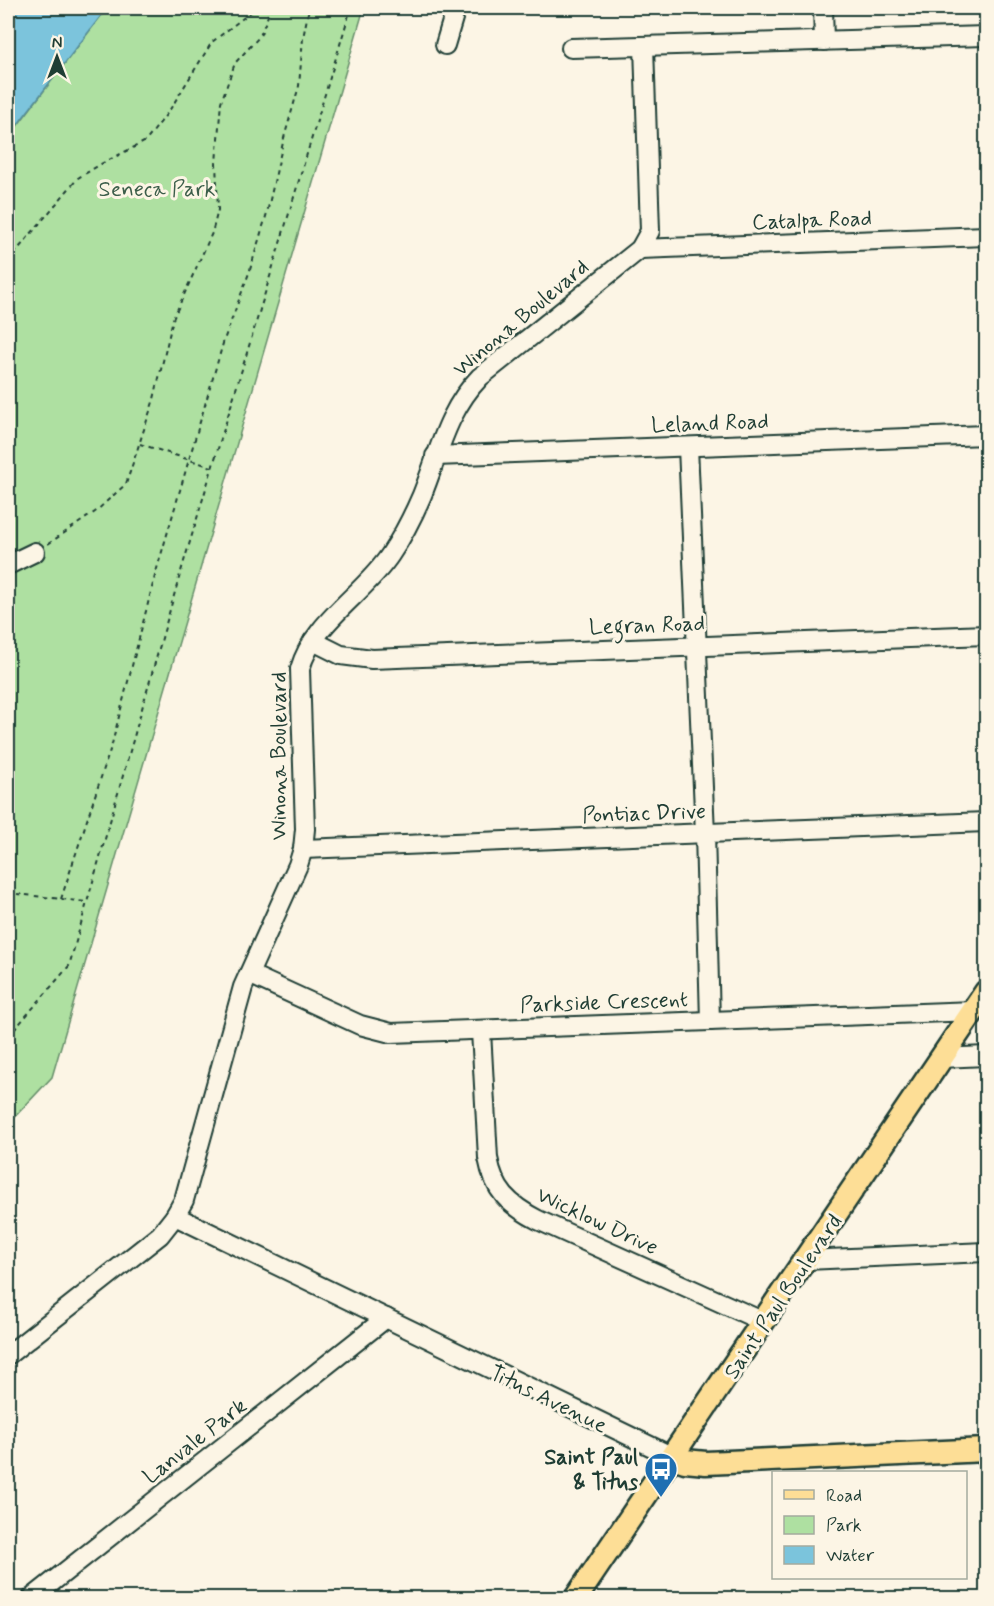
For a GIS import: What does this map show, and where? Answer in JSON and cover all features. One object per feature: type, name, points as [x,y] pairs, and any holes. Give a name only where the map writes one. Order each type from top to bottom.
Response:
[{"type":"main road","name":"Saint Paul Boulevard","points":[[576,1599],[987,992]]},
{"type":"main road","name":"Titus Avenue","points":[[673,1457],[685,1461],[706,1462],[987,1450]]},
{"type":"street","points":[[445,45],[456,8]]},
{"type":"street","points":[[823,8],[824,41]]},
{"type":"street","points":[[572,48],[987,36]]},
{"type":"street","points":[[640,249],[650,231],[644,46]]},
{"type":"street","name":"Catalpa Road","points":[[640,249],[987,236]]},
{"type":"street","name":"Winona Boulevard","points":[[8,1355],[160,1235],[175,1216],[189,1185],[243,987],[303,849],[305,830],[300,669],[305,653],[313,641],[389,557],[407,529],[456,407],[467,390],[640,249]]},
{"type":"street","name":"Leland Road","points":[[435,456],[987,435]]},
{"type":"street","points":[[688,447],[705,833],[710,1021]]},
{"type":"street","points":[[8,565],[35,552]]},
{"type":"street","name":"Legran Road","points":[[313,641],[341,655],[372,659],[987,634]]},
{"type":"street","name":"Pontiac Drive","points":[[303,849],[987,822]]},
{"type":"street","name":"Parkside Crescent","points":[[249,974],[375,1030],[407,1034],[974,1011]]},
{"type":"street","name":"Wicklow Drive","points":[[481,1031],[488,1158],[491,1175],[509,1201],[538,1220],[764,1322]]},
{"type":"street","points":[[941,1058],[987,1056]]},
{"type":"street","name":"Titus Avenue","points":[[175,1216],[673,1457]]},
{"type":"street","points":[[806,1260],[987,1252]]},
{"type":"street","name":"Lanvale Park","points":[[32,1599],[386,1318]]},
{"type":"path","points":[[8,261],[78,178],[146,141],[169,111],[212,42],[256,8]]},
{"type":"path","points":[[35,552],[95,512],[126,484],[154,399],[173,319],[212,232],[218,210],[216,163],[221,102],[235,63],[260,36],[271,8]]},
{"type":"path","points":[[61,899],[112,744],[156,572],[224,340],[249,273],[267,213],[284,138],[299,86],[303,38],[309,8]]},
{"type":"path","points":[[8,1037],[69,966],[179,578],[351,8]]},
{"type":"path","points":[[140,444],[213,467]]},
{"type":"path","points":[[8,893],[87,902]]},
{"type":"green space","name":"Seneca Park","points":[[107,8],[364,8],[52,1077],[8,1124],[8,138]]},
{"type":"water","points":[[8,8],[107,8],[8,137]]},
{"type":"place","name":"Saint Paul & Titus","points":[[661,1498]]}]
